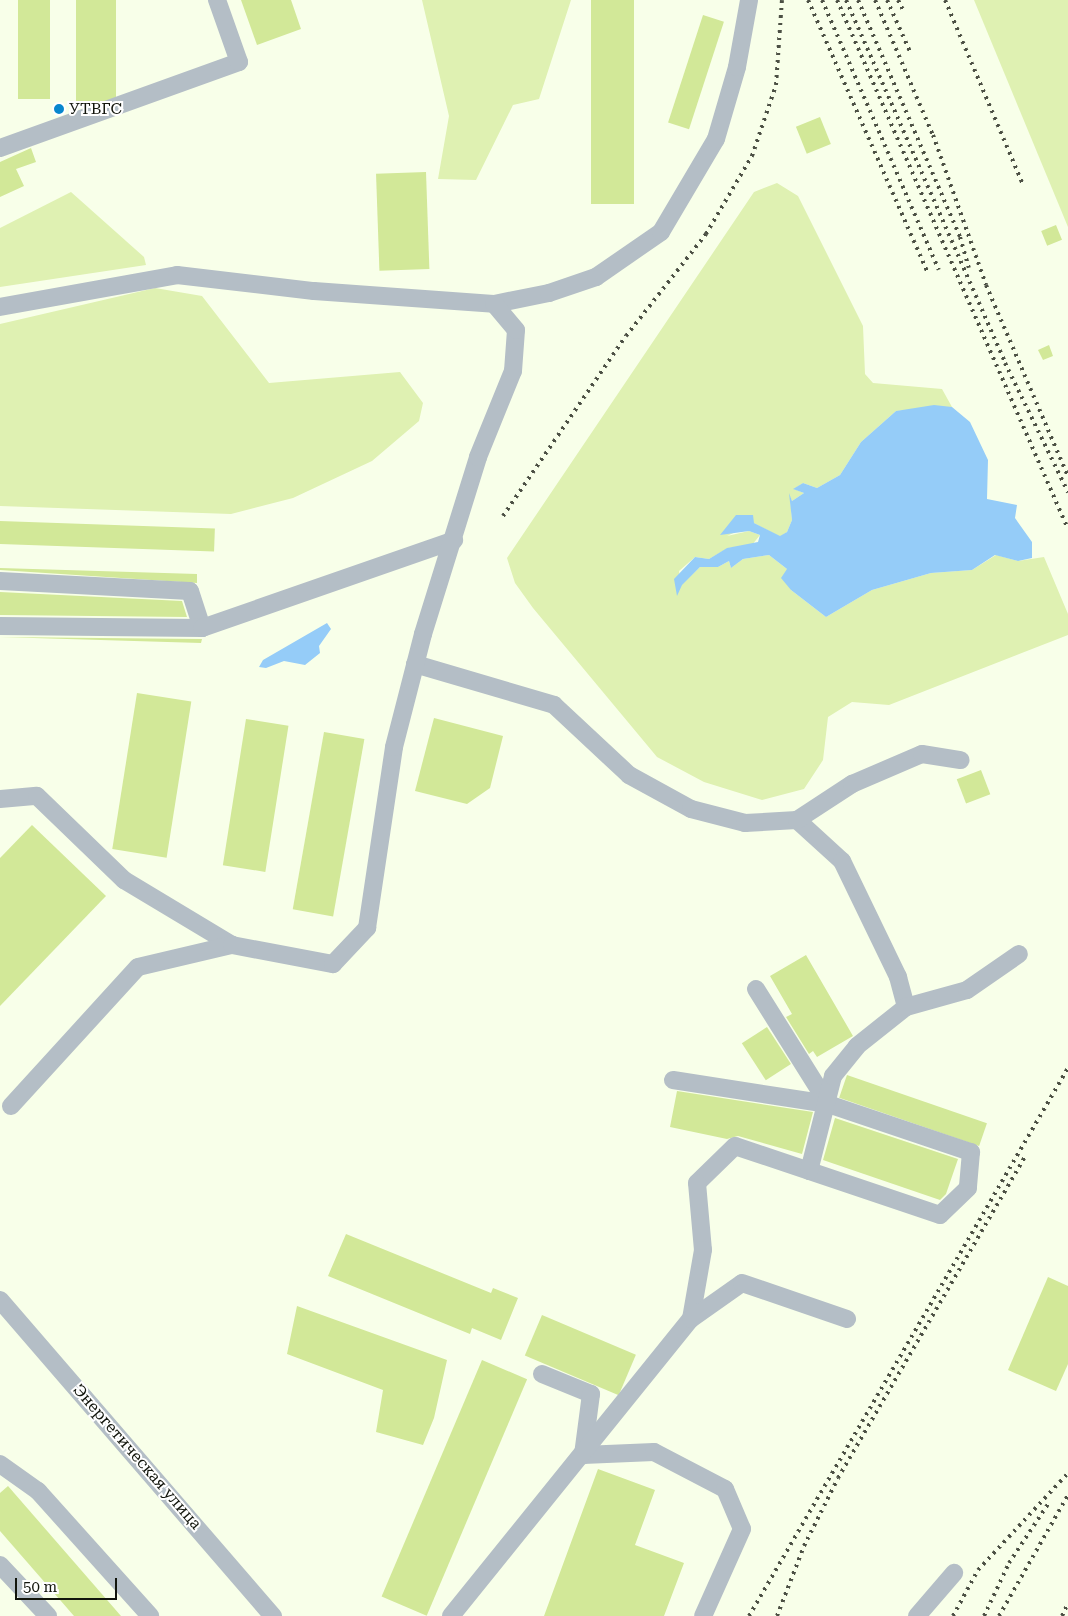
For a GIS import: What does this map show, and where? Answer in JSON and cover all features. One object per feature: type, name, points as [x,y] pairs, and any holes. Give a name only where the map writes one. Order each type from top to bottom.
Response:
[{"type":"street","points":[[0,148],[239,62],[217,0]]},
{"type":"street","points":[[0,307],[177,275],[314,291],[494,304],[549,293],[596,277],[661,232],[716,139],[737,67],[749,0]]},
{"type":"street","points":[[0,799],[37,796],[124,880],[232,945],[333,964],[367,928],[394,747],[415,664],[478,457],[513,371],[516,330],[494,304]]},
{"type":"street","points":[[0,626],[202,628],[454,540]]},
{"type":"street","points":[[0,581],[190,591],[202,628]]},
{"type":"street","points":[[415,664],[554,705],[629,775],[691,809],[744,823],[798,820],[852,784],[922,754],[961,760]]},
{"type":"street","points":[[798,820],[842,861],[898,977],[906,1007]]},
{"type":"street","points":[[11,1106],[138,967],[232,945]]},
{"type":"street","points":[[809,1171],[828,1104],[833,1076],[857,1046],[906,1007],[967,990],[1019,954]]},
{"type":"street","points":[[756,989],[828,1104]]},
{"type":"street","points":[[673,1080],[828,1104],[971,1152],[968,1188],[940,1215],[735,1146],[697,1183],[703,1250],[691,1318]]},
{"type":"street","points":[[451,1616],[583,1455],[691,1318],[742,1283],[847,1319]]},
{"type":"street","name":"Энергетическая улица","points":[[0,1300],[273,1616]]},
{"type":"street","points":[[542,1374],[591,1394],[583,1455]]},
{"type":"street","points":[[583,1455],[654,1452],[725,1489],[742,1528],[703,1616]]},
{"type":"street","points":[[0,1464],[38,1491],[150,1616]]},
{"type":"street","points":[[0,1565],[48,1616]]},
{"type":"street","points":[[917,1616],[954,1573]]},
{"type":"green space","points":[[422,0],[571,0],[539,99],[513,105],[476,180],[438,179],[449,116]]},
{"type":"green space","points":[[974,0],[1068,0],[1068,227]]},
{"type":"green space","points":[[777,183],[798,196],[863,326],[865,374],[873,383],[942,389],[952,407],[896,411],[861,442],[840,475],[817,488],[803,483],[794,489],[804,493],[792,501],[790,497],[792,520],[787,532],[780,537],[754,523],[727,536],[749,531],[760,535],[752,545],[728,548],[709,559],[695,557],[679,571],[681,585],[700,567],[718,567],[729,561],[731,568],[743,559],[769,555],[787,569],[791,590],[826,617],[872,590],[931,573],[972,570],[996,555],[1018,561],[1044,557],[1068,614],[1068,635],[889,705],[852,702],[828,717],[823,760],[804,789],[762,800],[704,782],[657,757],[533,608],[515,583],[507,558],[754,192]]},
{"type":"green space","points":[[71,192],[144,257],[146,265],[0,287],[0,228]]},
{"type":"green space","points":[[155,288],[202,296],[269,383],[400,372],[423,403],[419,421],[372,461],[293,498],[231,514],[0,506],[0,324]]},
{"type":"water","points":[[934,405],[952,407],[970,422],[988,460],[987,499],[1017,505],[1015,518],[1032,542],[1032,558],[1018,561],[995,555],[972,570],[931,573],[872,590],[826,617],[791,590],[781,578],[787,569],[769,555],[743,559],[731,568],[729,561],[718,567],[700,567],[682,585],[677,596],[674,579],[695,557],[709,559],[727,548],[758,542],[760,535],[749,531],[720,535],[736,515],[753,515],[754,523],[780,536],[787,532],[792,520],[789,493],[792,501],[804,493],[793,489],[803,483],[817,488],[840,475],[861,442],[896,411]]},
{"type":"water","points":[[327,623],[331,629],[319,646],[320,653],[305,665],[284,661],[266,668],[259,667],[263,660]]},
{"type":"building","points":[[18,0],[50,0],[50,99],[18,99]]},
{"type":"building","points":[[76,0],[116,0],[116,102],[76,102]]},
{"type":"building","points":[[241,0],[291,0],[301,29],[257,45]]},
{"type":"building","points":[[591,0],[634,0],[634,204],[591,204]]},
{"type":"building","points":[[703,15],[724,22],[689,129],[668,122]]},
{"type":"building","points":[[820,117],[831,144],[807,154],[796,127]]},
{"type":"building","points":[[31,148],[36,162],[16,169],[24,186],[0,197],[0,162]]},
{"type":"building","points":[[426,172],[429,269],[379,271],[376,174]]},
{"type":"building","points":[[1056,225],[1062,240],[1047,246],[1041,231]]},
{"type":"building","points":[[1049,345],[1053,356],[1043,360],[1038,350]]},
{"type":"building","points":[[0,521],[215,529],[214,551],[0,544]]},
{"type":"building","points":[[0,568],[197,574],[197,583],[0,570]]},
{"type":"building","points":[[0,592],[182,601],[187,617],[0,615]]},
{"type":"building","points":[[0,637],[202,639],[201,643]]},
{"type":"building","points":[[137,693],[191,702],[167,858],[112,849]]},
{"type":"building","points":[[434,718],[503,736],[490,788],[467,804],[415,791]]},
{"type":"building","points":[[246,719],[288,726],[265,872],[223,865]]},
{"type":"building","points":[[324,732],[364,739],[333,916],[293,909]]},
{"type":"building","points":[[981,770],[990,794],[966,804],[957,779]]},
{"type":"building","points":[[32,825],[106,896],[0,1006],[0,858]]},
{"type":"building","points":[[806,955],[853,1036],[817,1057],[813,1051],[809,1054],[786,1017],[792,1014],[770,976]]},
{"type":"building","points":[[767,1027],[791,1064],[766,1080],[742,1043]]},
{"type":"building","points":[[847,1075],[987,1123],[979,1146],[839,1098]]},
{"type":"building","points":[[677,1091],[813,1112],[802,1154],[738,1136],[727,1139],[670,1127]]},
{"type":"building","points":[[835,1118],[958,1159],[946,1194],[940,1200],[823,1160]]},
{"type":"building","points":[[346,1234],[491,1293],[493,1288],[518,1298],[501,1340],[472,1328],[470,1334],[328,1276]]},
{"type":"building","points":[[1048,1277],[1068,1286],[1068,1364],[1056,1391],[1008,1370]]},
{"type":"building","points":[[297,1306],[447,1360],[434,1418],[423,1445],[376,1432],[383,1390],[287,1354]]},
{"type":"building","points":[[542,1315],[636,1355],[619,1395],[525,1356]]},
{"type":"building","points":[[482,1360],[527,1379],[427,1616],[382,1597]]},
{"type":"building","points":[[598,1469],[655,1490],[635,1545],[684,1563],[664,1616],[544,1616]]},
{"type":"building","points":[[8,1486],[121,1616],[74,1616],[0,1531],[0,1493]]},
{"type":"railway","points":[[503,516],[626,336],[706,234],[752,156],[776,85],[782,0]]},
{"type":"railway","points":[[808,0],[928,273]]},
{"type":"railway","points":[[822,0],[939,270]]},
{"type":"railway","points":[[837,0],[1068,529]]},
{"type":"railway","points":[[846,0],[1005,363],[1068,492]]},
{"type":"railway","points":[[858,0],[960,237],[969,268]]},
{"type":"railway","points":[[875,0],[933,135],[986,285],[1068,476]]},
{"type":"railway","points":[[887,0],[911,54]]},
{"type":"railway","points":[[898,0],[904,12]]},
{"type":"railway","points":[[945,0],[1023,185]]},
{"type":"railway","points":[[749,1616],[1068,1068]]},
{"type":"railway","points":[[777,1616],[804,1546],[838,1478],[1025,1157]]},
{"type":"railway","points":[[953,1616],[978,1570],[1068,1473]]},
{"type":"railway","points":[[999,1616],[1068,1495]]},
{"type":"railway","points":[[984,1616],[1009,1563],[1048,1504]]},
{"type":"railway","points":[[1062,1616],[1068,1603]]},
{"type":"place","name":"УТВГС","points":[[59,109]]}]
